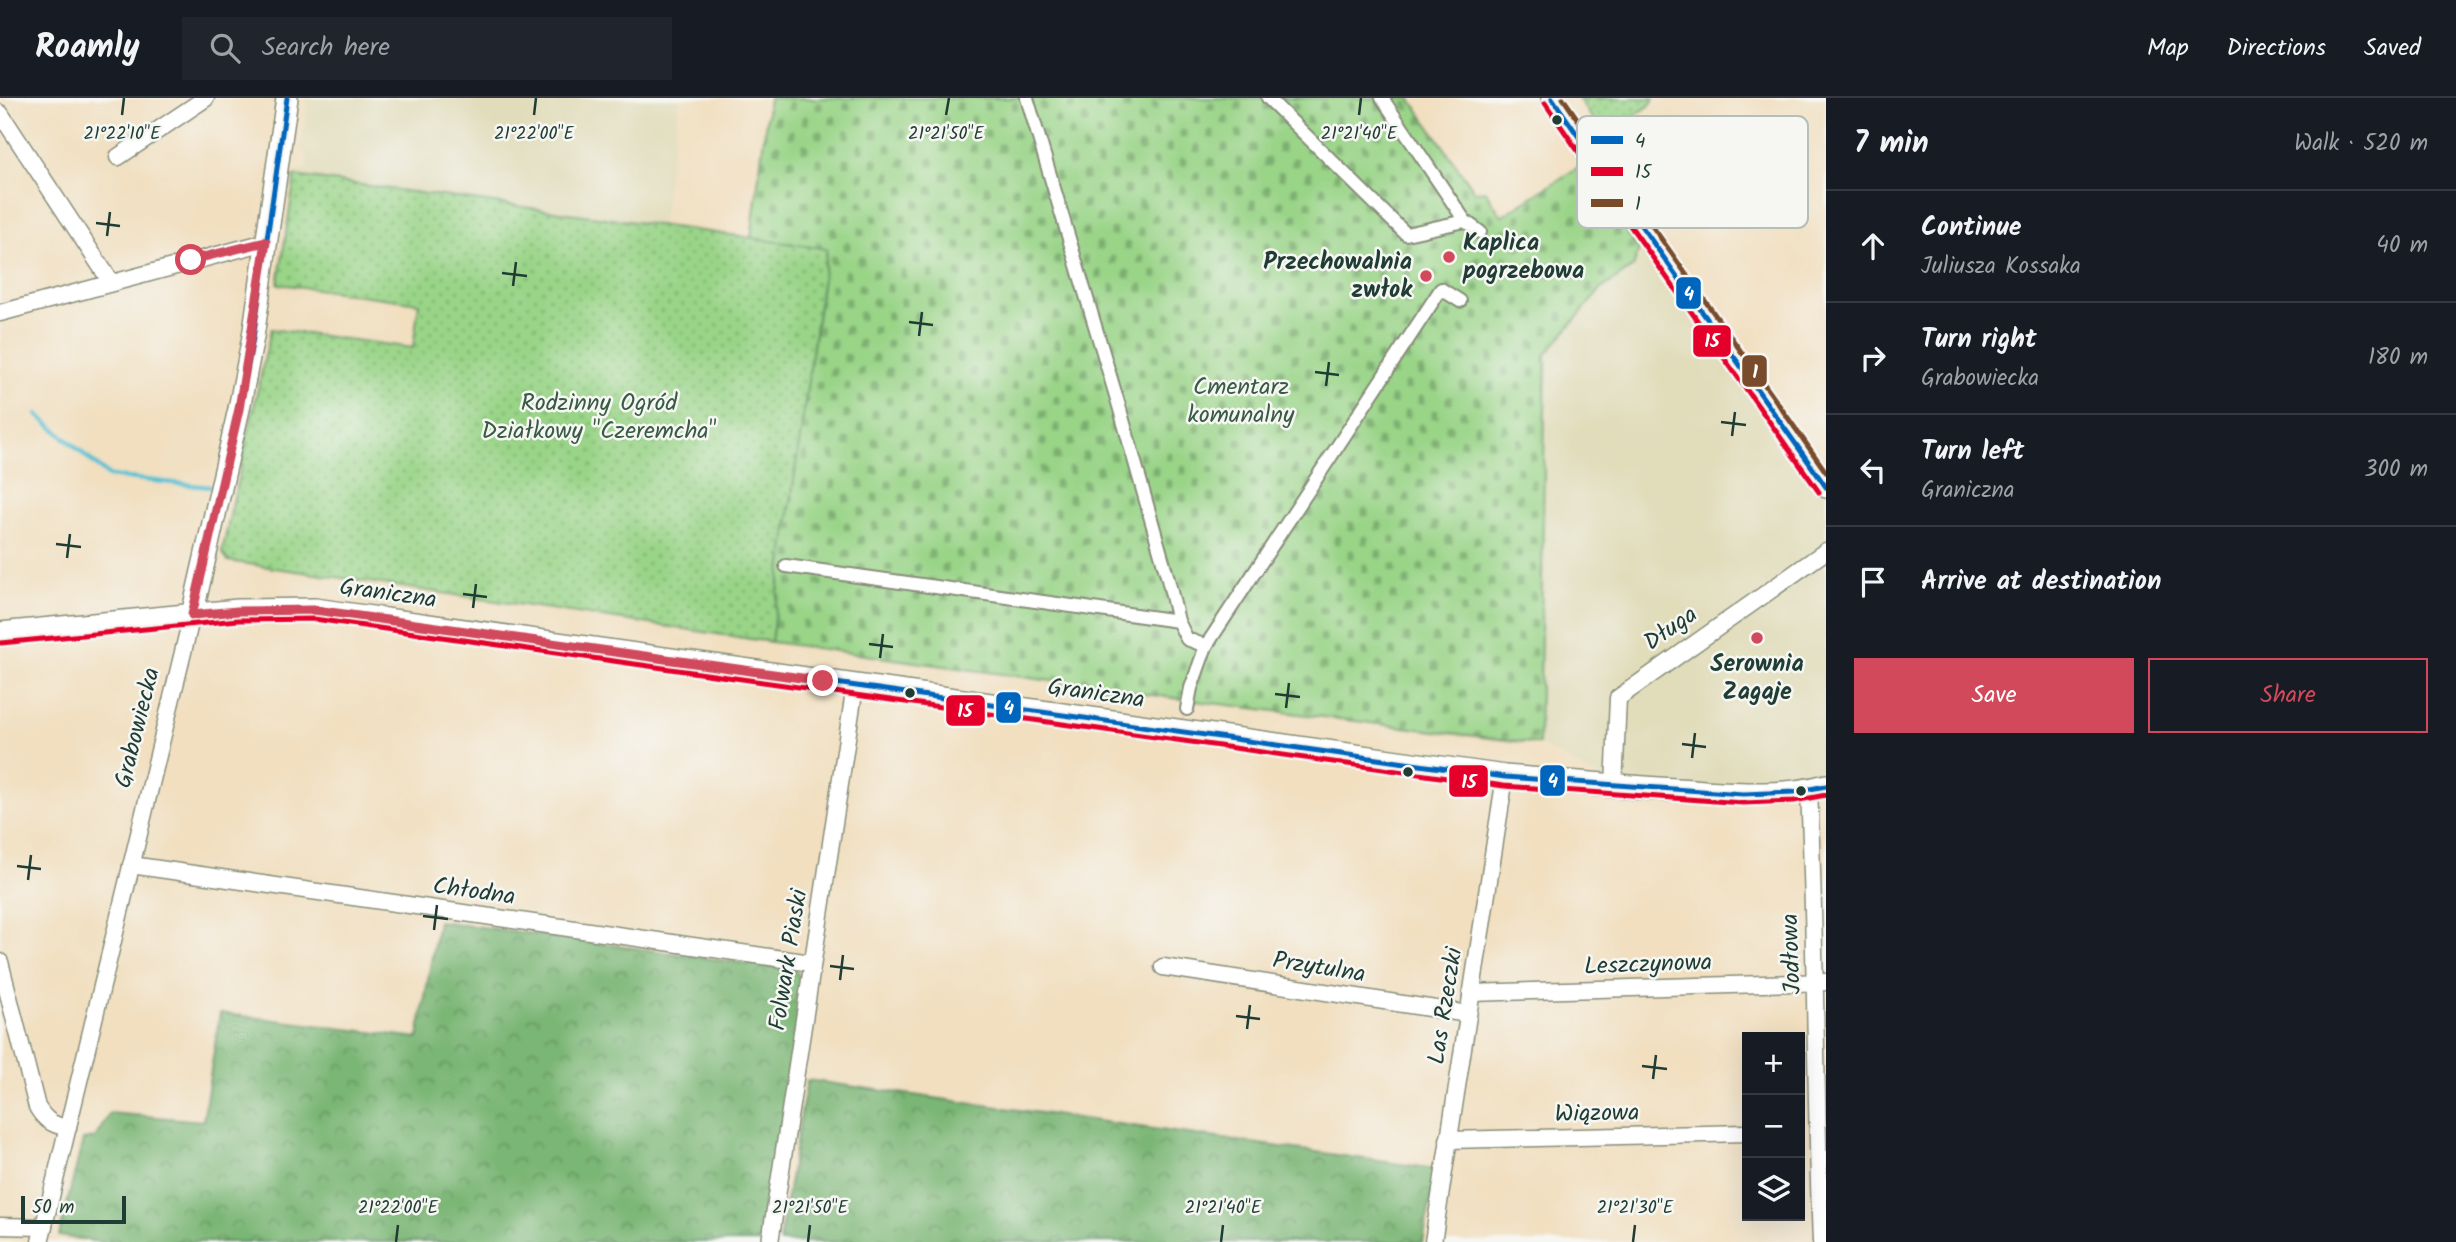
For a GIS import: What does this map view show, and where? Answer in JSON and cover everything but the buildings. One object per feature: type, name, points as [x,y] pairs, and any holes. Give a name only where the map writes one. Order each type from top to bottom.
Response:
[{"type":"main road","name":"Graniczna","points":[[0,634],[238,611],[315,610],[1505,777],[1614,787],[1726,793],[1817,788]]},
{"type":"street","points":[[118,157],[206,98]]},
{"type":"street","name":"Grabowiecka","points":[[42,1235],[239,409],[287,98]]},
{"type":"street","points":[[1027,98],[1119,406],[1178,621],[1187,639],[1206,646]]},
{"type":"street","points":[[1268,98],[1406,234],[1465,221]]},
{"type":"street","points":[[1382,98],[1465,221],[1480,232]]},
{"type":"street","points":[[1552,98],[1577,134]]},
{"type":"street","points":[[0,113],[111,282]]},
{"type":"street","points":[[1641,228],[1826,487]]},
{"type":"street","points":[[0,313],[266,242]]},
{"type":"street","points":[[1187,709],[1191,688],[1206,646],[1441,289],[1460,301]]},
{"type":"street","name":"Długa","points":[[1614,787],[1618,698],[1826,551]]},
{"type":"street","points":[[786,566],[1178,621]]},
{"type":"street","name":"Folwark Piaski","points":[[770,1242],[855,686]]},
{"type":"street","name":"Las Rzeczki","points":[[1433,1242],[1505,777]]},
{"type":"street","name":"Jodłowa","points":[[1817,788],[1821,983],[1817,1130],[1821,1242]]},
{"type":"street","name":"Chłodna","points":[[131,865],[811,963]]},
{"type":"street","points":[[0,962],[6,1011],[37,1107],[45,1120],[68,1128]]},
{"type":"street","name":"Przytulna","points":[[1163,967],[1468,1014]]},
{"type":"street","name":"Leszczynowa","points":[[1471,993],[1821,983]]},
{"type":"street","points":[[1805,1131],[1817,1130]]},
{"type":"street","name":"Wiązowa","points":[[1448,1140],[1742,1133]]},
{"type":"street","points":[[0,1226],[42,1235]]},
{"type":"shaded area","points":[[308,98],[680,98],[661,226],[297,176],[298,170],[306,169],[307,155],[301,150]]},
{"type":"shaded area","points":[[1650,241],[1826,487],[1826,786],[1614,787],[1539,744],[1546,354],[1601,289],[1633,267]]},
{"type":"green space","name":"Cmentarz komunalny","points":[[769,98],[1410,98],[1475,192],[1485,191],[1502,216],[1577,168],[1577,228],[1624,228],[1639,250],[1633,267],[1601,289],[1546,354],[1539,744],[1188,700],[771,642],[827,249],[751,238]]},
{"type":"green space","points":[[1578,98],[1654,99],[1634,116],[1591,116]]},
{"type":"green space","name":"Rodzinny Ogród Działkowy \"Czeremcha\"","points":[[295,176],[827,248],[771,642],[228,561],[222,552],[271,329],[413,348],[419,303],[278,284]]},
{"type":"green space","points":[[438,921],[794,970],[805,981],[763,1242],[100,1242],[59,1236],[83,1140],[95,1138],[110,1113],[203,1121],[220,1013],[418,1038]]},
{"type":"green space","points":[[807,1080],[1436,1169],[1423,1242],[779,1242]]},
{"type":"waterway","points":[[37,414],[109,476],[210,487]]},
{"type":"transit line","name":"4","points":[[192,615],[253,337],[287,98]]},
{"type":"transit line","name":"4","points":[[1552,98],[1577,134]]},
{"type":"transit line","name":"1","points":[[1563,98],[1577,118]]},
{"type":"transit line","name":"15","points":[[1545,103],[1577,149]]},
{"type":"transit line","name":"15","points":[[1632,228],[1819,492]]},
{"type":"transit line","name":"4","points":[[1643,228],[1826,487]]},
{"type":"transit line","name":"1","points":[[1653,228],[1826,472]]},
{"type":"transit line","name":"4","points":[[192,615],[238,611],[315,610],[1505,777],[1743,794],[1794,792],[1826,786]]},
{"type":"transit line","name":"15","points":[[1,643],[238,620],[314,619],[1504,786],[1743,803],[1794,801],[1826,795]]},
{"type":"place","name":"Kaplica pogrzebowa","points":[[1449,257]]},
{"type":"place","name":"Przechowalnia zwłok","points":[[1426,276]]},
{"type":"place","name":"Serownia Zagaje","points":[[1757,638]]},
{"type":"route","points":[[191,260],[266,242],[253,337],[239,409],[192,615],[238,611],[315,610],[823,681]]}]
